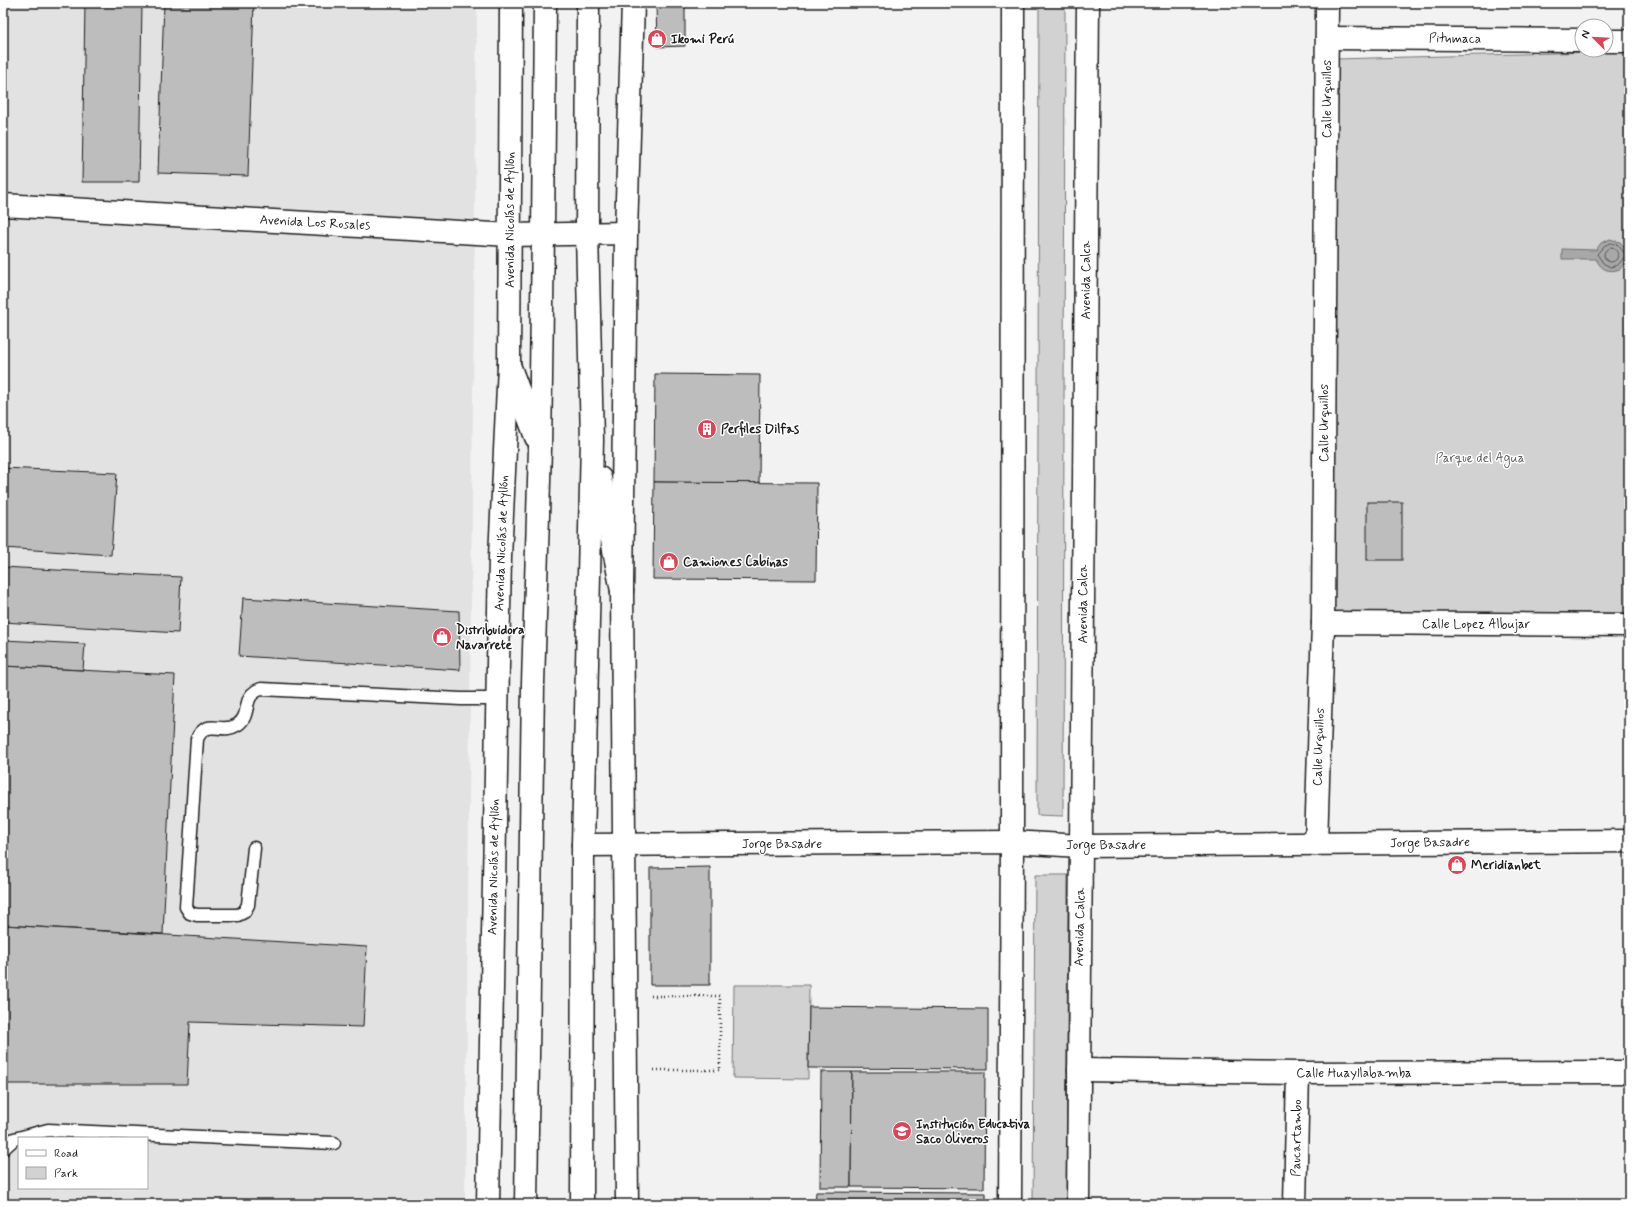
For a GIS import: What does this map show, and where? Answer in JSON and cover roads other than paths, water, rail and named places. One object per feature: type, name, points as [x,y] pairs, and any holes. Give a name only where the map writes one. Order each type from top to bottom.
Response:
[{"type":"street","name":"Avenida Nicolás de Ayllón","points":[[488,1204],[500,557],[509,365],[511,3]]},
{"type":"street","points":[[526,1204],[533,684],[540,448],[545,3]]},
{"type":"street","points":[[582,1204],[583,845],[592,440],[587,233],[588,3]]},
{"type":"street","points":[[627,1204],[622,591],[626,233],[633,3]]},
{"type":"street","points":[[1010,1204],[1013,3]]},
{"type":"street","name":"Avenida Calca","points":[[1078,1204],[1088,3]]},
{"type":"street","name":"Calle Urquillos","points":[[1316,844],[1323,622],[1327,3]]},
{"type":"street","name":"Pitumaca","points":[[1327,38],[1574,40]]},
{"type":"street","points":[[1614,41],[1629,41]]},
{"type":"street","name":"Avenida Los Rosales","points":[[3,205],[510,235],[626,233]]},
{"type":"street","points":[[509,365],[540,448]]},
{"type":"street","points":[[592,440],[622,591]]},
{"type":"street","name":"Calle Lopez Albujar","points":[[1323,622],[1629,625]]},
{"type":"street","name":"Jorge Basadre","points":[[583,845],[1012,842],[1081,846],[1629,841]]},
{"type":"street","name":"Calle Huayllabamba","points":[[1079,1070],[1298,1073],[1629,1072]]},
{"type":"street","name":"Paucartambo","points":[[1295,1204],[1298,1073]]},
{"type":"lane","points":[[254,848],[248,905],[244,912],[238,915],[197,915],[190,913],[186,907],[197,739],[200,731],[206,727],[227,728],[236,726],[242,721],[246,714],[250,695],[254,691],[261,689],[461,699],[497,699]]},
{"type":"lane","points":[[22,1137],[48,1130],[334,1143]]},
{"type":"lane","points":[[3,1149],[14,1139],[18,1138]]},
{"type":"water","points":[[1610,239],[1620,242],[1626,249],[1629,249],[1629,260],[1627,260],[1620,269],[1612,271],[1606,270],[1600,266],[1596,259],[1562,259],[1562,249],[1596,250],[1601,243]]},
{"type":"place","name":"Ikomi Perú","points":[[657,39]]},
{"type":"place","name":"Perfiles Dilfas","points":[[707,429]]},
{"type":"place","name":"Camiones Cabinas","points":[[669,562]]},
{"type":"place","name":"Distribuidora Navarrete","points":[[442,637]]},
{"type":"place","name":"Meridianbet","points":[[1457,865]]},
{"type":"place","name":"Institución Educativa Saco Oliveros","points":[[902,1131]]},
{"type":"park label","name":"Parque del Agua","points":[[1480,458]]}]
